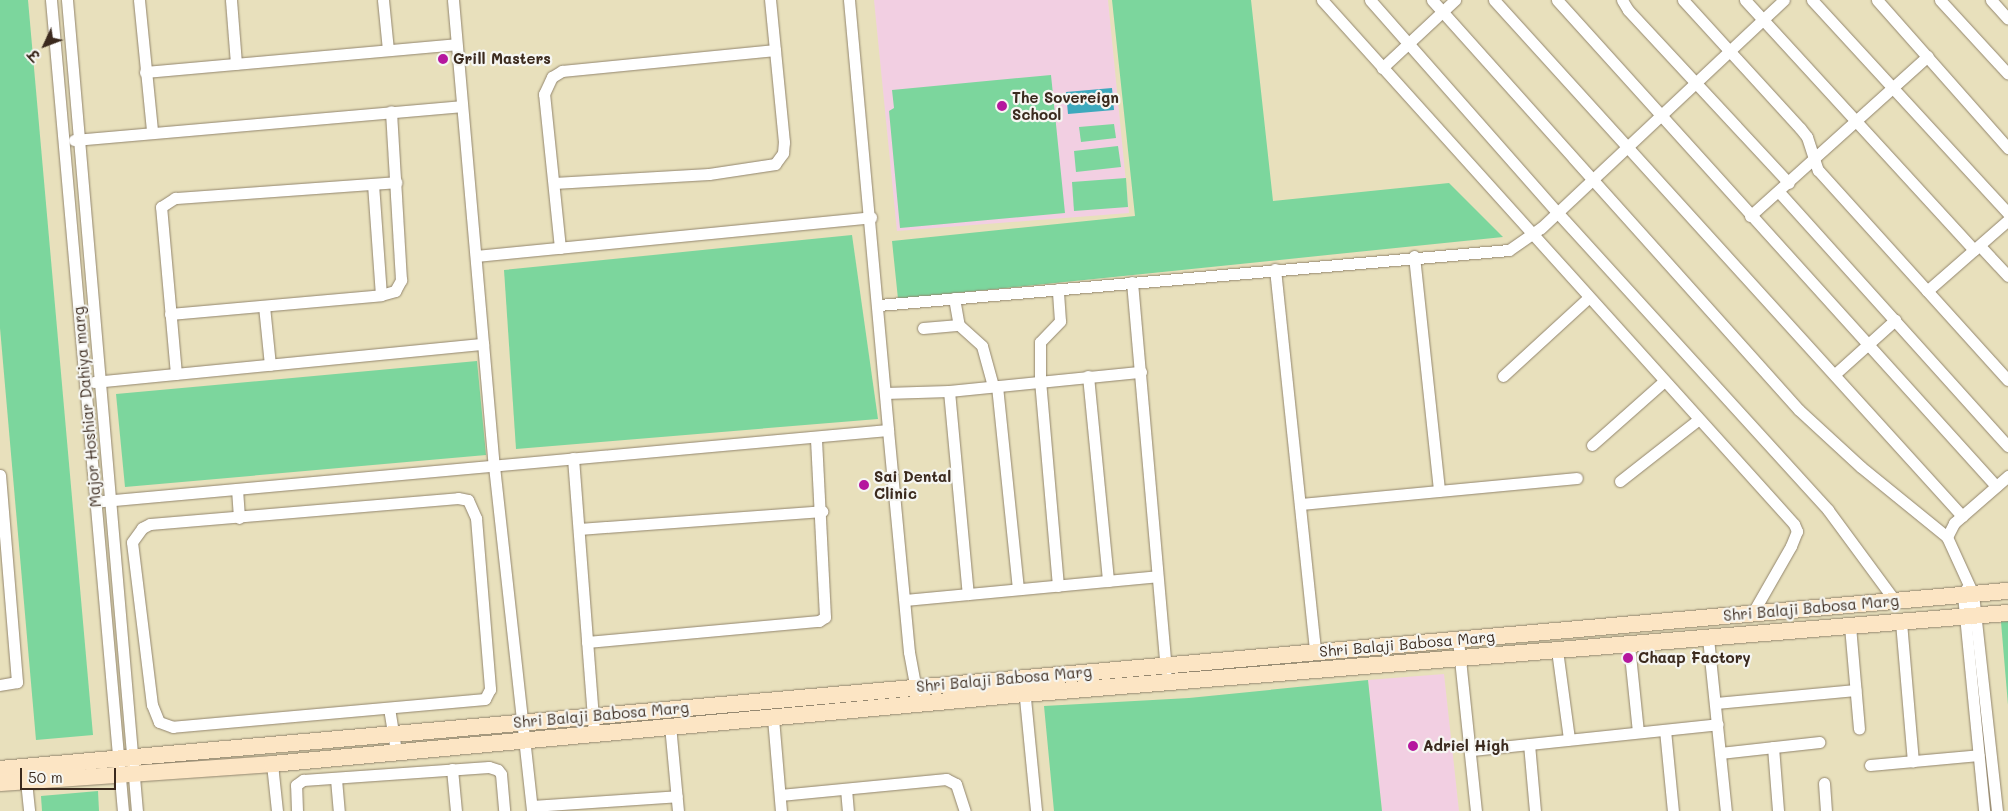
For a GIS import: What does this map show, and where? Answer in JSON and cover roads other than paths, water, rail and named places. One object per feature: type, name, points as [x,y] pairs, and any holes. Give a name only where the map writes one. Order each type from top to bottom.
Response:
[{"type":"street","name":"Major Hoshiar Dahiya marg","points":[[51,0],[96,501],[126,765],[137,811]]},
{"type":"street","name":"Major Hoshiar Dahiya marg","points":[[67,0],[110,500],[126,765],[124,811]]},
{"type":"street","points":[[138,0],[152,131]]},
{"type":"street","points":[[231,0],[236,64]]},
{"type":"street","points":[[383,0],[388,50]]},
{"type":"street","points":[[453,0],[494,466],[525,730],[532,808],[677,796]]},
{"type":"street","points":[[554,183],[710,174],[775,164],[784,153],[784,142],[770,0]]},
{"type":"street","points":[[849,0],[871,217],[888,430],[918,706]]},
{"type":"street","points":[[1322,0],[1532,236],[1794,524],[1797,531],[1752,614]]},
{"type":"street","points":[[1370,0],[1557,212],[1828,510],[1895,601]]},
{"type":"street","points":[[1432,0],[1799,410],[1861,467],[1947,537],[1968,592],[1984,811]]},
{"type":"street","points":[[1382,68],[1455,0]]},
{"type":"street","points":[[1494,0],[1626,148],[1835,374],[1962,516]]},
{"type":"street","points":[[1557,0],[1659,117],[1996,486]]},
{"type":"street","points":[[1622,0],[1628,10],[1694,83],[1789,183]]},
{"type":"street","points":[[1683,0],[1800,128],[1807,137],[1813,161],[2008,380]]},
{"type":"street","points":[[1745,0],[1855,120],[1977,248],[2008,276]]},
{"type":"street","points":[[879,306],[1414,256],[1509,250],[1532,236],[1784,0]]},
{"type":"street","points":[[1812,0],[2008,213]]},
{"type":"street","points":[[1877,0],[2008,148]]},
{"type":"street","points":[[1940,0],[2008,74]]},
{"type":"street","points":[[1991,0],[2008,19]]},
{"type":"street","points":[[145,72],[456,44]]},
{"type":"street","points":[[560,248],[544,94],[552,77],[562,72],[775,50]]},
{"type":"street","points":[[1750,216],[1789,183],[1892,86],[1928,56]]},
{"type":"street","points":[[64,140],[461,106]]},
{"type":"street","points":[[170,314],[381,295],[394,291],[401,280],[390,111]]},
{"type":"street","points":[[176,374],[160,214],[161,207],[168,201],[396,182]]},
{"type":"street","points":[[373,184],[381,295]]},
{"type":"street","points":[[1779,192],[2008,446]]},
{"type":"street","points":[[476,256],[871,217]]},
{"type":"street","points":[[1927,291],[2008,220]]},
{"type":"street","points":[[1414,256],[1439,491]]},
{"type":"street","points":[[1276,269],[1315,652]]},
{"type":"street","points":[[1132,282],[1167,683]]},
{"type":"street","points":[[1058,289],[1060,321],[1040,342],[1040,381],[1058,586]]},
{"type":"street","points":[[954,298],[959,325],[982,346],[995,386],[1018,589]]},
{"type":"street","points":[[1503,376],[1588,298]]},
{"type":"street","points":[[264,306],[270,365]]},
{"type":"street","points":[[1835,374],[1895,320]]},
{"type":"street","points":[[923,328],[959,325]]},
{"type":"street","points":[[86,382],[483,344]]},
{"type":"street","points":[[886,393],[949,391],[1140,372]]},
{"type":"street","points":[[1088,376],[1108,581]]},
{"type":"street","points":[[1592,445],[1664,381]]},
{"type":"street","points":[[949,391],[968,594]]},
{"type":"street","points":[[1620,481],[1699,419]]},
{"type":"street","points":[[96,501],[888,430]]},
{"type":"street","points":[[587,642],[819,621],[825,617],[822,511],[816,437]]},
{"type":"street","points":[[573,458],[593,724]]},
{"type":"street","points":[[0,475],[17,682],[0,685]]},
{"type":"street","points":[[1947,537],[1962,516],[2008,476]]},
{"type":"street","points":[[1301,504],[1577,478]]},
{"type":"street","points":[[237,489],[239,518]]},
{"type":"street","points":[[458,498],[468,500],[476,518],[489,694],[479,701],[173,727],[159,722],[152,704],[132,542],[142,528],[150,524],[239,518],[458,498]]},
{"type":"street","points":[[579,529],[822,511]]},
{"type":"street","points":[[905,600],[1158,576]]},
{"type":"street","name":"Shri Balaji Babosa Marg","points":[[593,724],[670,725],[918,706],[1024,686],[1165,666],[1895,601],[1968,592],[2008,591]]},
{"type":"street","name":"Shri Balaji Babosa Marg","points":[[0,783],[299,743],[394,733],[525,730],[593,724],[915,686],[1167,683],[2008,614]]},
{"type":"street","points":[[1970,617],[1997,811]]},
{"type":"street","points":[[1901,622],[1913,761]]},
{"type":"street","points":[[1850,626],[1859,729]]},
{"type":"street","points":[[1708,638],[1726,811]]},
{"type":"street","points":[[1458,640],[1472,750],[1476,811]]},
{"type":"street","points":[[1629,645],[1638,732]]},
{"type":"street","points":[[1557,650],[1569,740]]},
{"type":"street","points":[[1024,686],[1036,811]]},
{"type":"street","points":[[1716,703],[1855,690]]},
{"type":"street","points":[[389,708],[396,751]]},
{"type":"street","points":[[773,718],[781,811]]},
{"type":"street","points":[[1472,750],[1718,724]]},
{"type":"street","points":[[670,725],[678,811]]},
{"type":"street","name":"Shri Balaji Babosa Marg","points":[[0,769],[126,765],[272,764],[396,751],[525,730]]},
{"type":"street","points":[[1664,730],[1673,811]]},
{"type":"street","points":[[1720,753],[1819,742]]},
{"type":"street","points":[[299,743],[302,761]]},
{"type":"street","points":[[1529,744],[1535,811]]},
{"type":"street","points":[[1773,747],[1778,811]]},
{"type":"street","points":[[1870,765],[1979,755]]},
{"type":"street","points":[[272,764],[277,811]]},
{"type":"street","points":[[452,769],[456,811]]},
{"type":"street","points":[[297,811],[296,790],[298,782],[452,769],[498,770],[504,811]]},
{"type":"street","points":[[336,778],[339,811]]},
{"type":"street","points":[[780,795],[946,779],[956,784],[965,811]]},
{"type":"street","points":[[26,781],[29,811]]},
{"type":"street","points":[[1824,783],[1826,811]]},
{"type":"street","points":[[846,789],[848,811]]},
{"type":"water","points":[[1112,88],[1114,110],[1068,114],[1066,92]]},
{"type":"place","name":"Grill Masters","points":[[443,59]]},
{"type":"place","name":"The Sovereign School","points":[[1002,106]]},
{"type":"place","name":"Sai Dental Clinic","points":[[864,485]]},
{"type":"place","name":"Chaap Factory","points":[[1628,658]]},
{"type":"place","name":"Adriel High","points":[[1413,746]]}]
